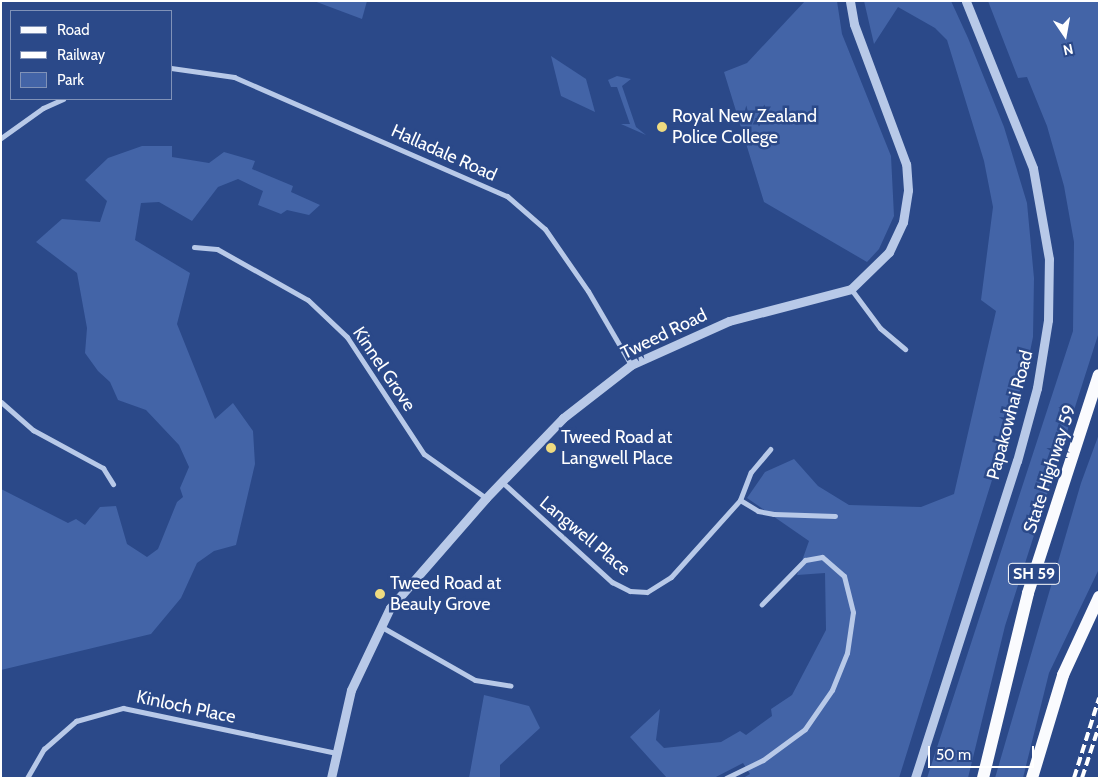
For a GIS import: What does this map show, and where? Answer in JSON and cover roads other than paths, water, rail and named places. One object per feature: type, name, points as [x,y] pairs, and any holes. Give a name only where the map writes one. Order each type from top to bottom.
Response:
[{"type":"main road","name":"State Highway 59","points":[[983,778],[1028,593],[1099,375]]},
{"type":"main road","points":[[1032,778],[1064,675],[1099,597]]},
{"type":"street","name":"Tweed Road","points":[[331,778],[351,690],[390,608],[486,498],[563,418],[631,365],[729,321],[851,289],[868,275],[897,238],[908,190],[906,164],[854,24],[850,1]]},
{"type":"street","name":"Papakowhai Road","points":[[915,778],[1038,388],[1050,292],[1045,221],[1033,168],[966,1]]},
{"type":"street","name":"Halladale Road","points":[[172,68],[234,77],[507,196],[545,228],[588,291],[631,365]]},
{"type":"street","points":[[1,138],[43,108],[61,100]]},
{"type":"street","name":"Kinnel Grove","points":[[194,247],[218,249],[308,300],[347,337],[424,454],[486,498]]},
{"type":"street","points":[[851,289],[880,328],[905,349]]},
{"type":"street","points":[[1,402],[33,430],[104,468],[114,484]]},
{"type":"street","name":"Langwell Place","points":[[502,482],[612,582],[630,591],[647,592],[671,577],[740,500],[751,472],[770,449]]},
{"type":"street","points":[[740,500],[758,511],[774,514],[835,516]]},
{"type":"street","points":[[726,778],[763,760],[805,729],[832,690],[847,653],[853,612],[844,576],[822,557],[805,560],[762,604]]},
{"type":"street","points":[[380,626],[475,680],[512,686]]},
{"type":"street","name":"Kinloch Place","points":[[27,778],[44,749],[76,721],[123,708],[336,753]]},
{"type":"railway","points":[[1074,778],[1099,698]]},
{"type":"railway","points":[[1082,778],[1099,726]]},
{"type":"place","name":"Royal New Zealand Police College","points":[[662,127]]},
{"type":"place","name":"Tweed Road at Langwell Place","points":[[551,448]]},
{"type":"place","name":"Tweed Road at Beauly Grove","points":[[380,594]]}]
